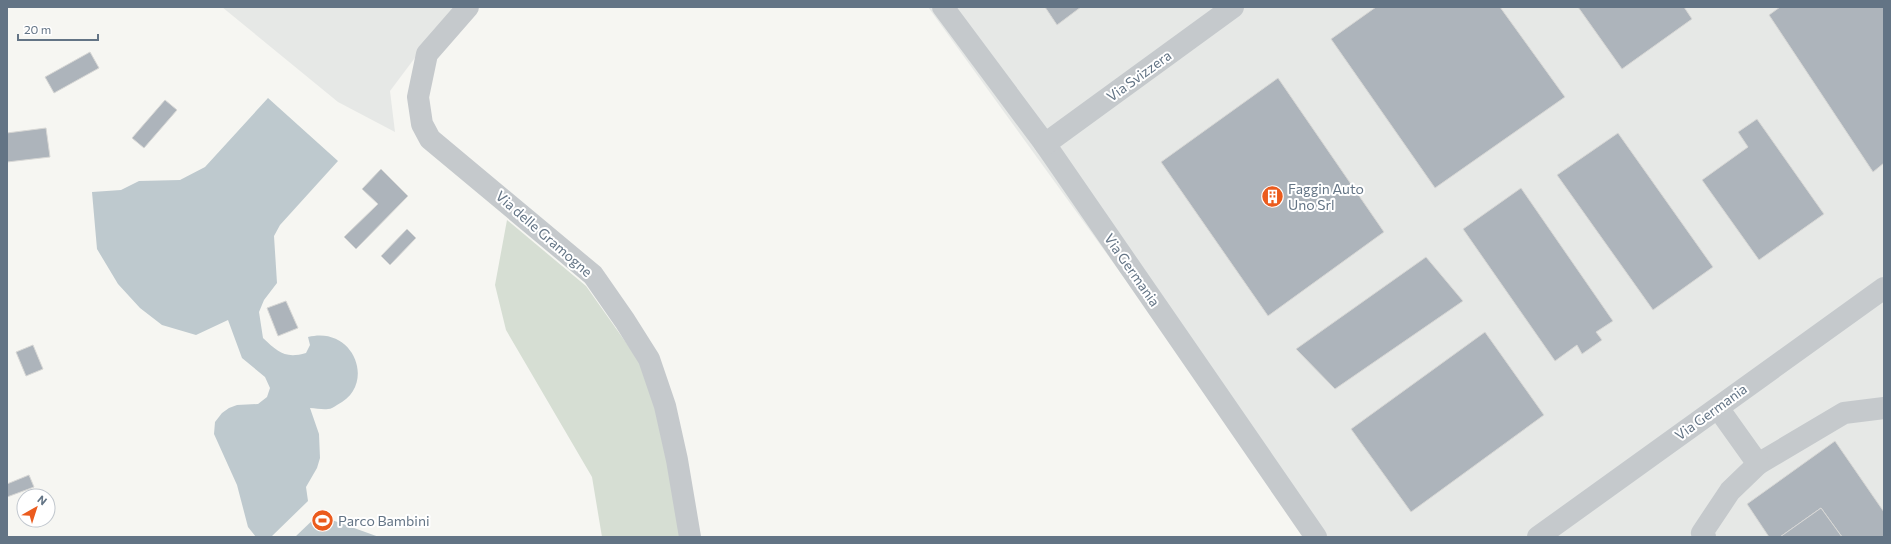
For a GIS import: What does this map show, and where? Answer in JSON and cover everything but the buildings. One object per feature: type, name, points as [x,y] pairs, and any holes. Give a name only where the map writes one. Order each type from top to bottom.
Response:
[{"type":"street","name":"Via delle Gramogne","points":[[468,7],[427,54],[418,97],[422,124],[430,139],[593,275],[649,359],[665,406],[677,460],[690,537]]},
{"type":"street","name":"Via Germania","points":[[943,7],[1045,144],[1316,537]]},
{"type":"street","name":"Via Svizzera","points":[[1045,144],[1233,7]]},
{"type":"street","name":"Via Germania","points":[[1538,537],[1884,288]]},
{"type":"street","points":[[1718,408],[1758,464]]},
{"type":"street","points":[[1705,537],[1702,533],[1730,491],[1758,464],[1844,413],[1884,408]]},
{"type":"shaded area","points":[[222,7],[465,7],[420,51],[390,91],[395,132],[338,102]]},
{"type":"shaded area","points":[[928,7],[1884,7],[1884,537],[1312,537]]},
{"type":"shaded area","points":[[268,98],[338,161],[280,225],[274,236],[277,283],[264,300],[259,312],[263,338],[273,347],[287,355],[299,355],[306,353],[310,345],[308,337],[324,336],[338,340],[348,348],[355,359],[358,372],[356,385],[349,396],[336,406],[330,409],[310,408],[319,434],[320,458],[317,468],[306,487],[308,501],[271,537],[256,537],[248,527],[237,485],[214,434],[215,422],[222,413],[229,408],[237,405],[258,404],[267,397],[270,388],[265,377],[242,358],[228,320],[196,335],[162,325],[140,308],[118,284],[97,249],[92,192],[121,190],[139,181],[180,180],[205,167]]},
{"type":"shaded area","points":[[507,220],[586,286],[639,361],[687,461],[692,537],[602,537],[592,477],[506,330],[495,285]]},
{"type":"shaded area","name":"Parco Bambini","points":[[318,515],[379,537],[295,537]]},
{"type":"place","name":"Faggin Auto Uno Srl","points":[[1273,197]]},
{"type":"place","name":"Parco Bambini","points":[[322,521]]}]
